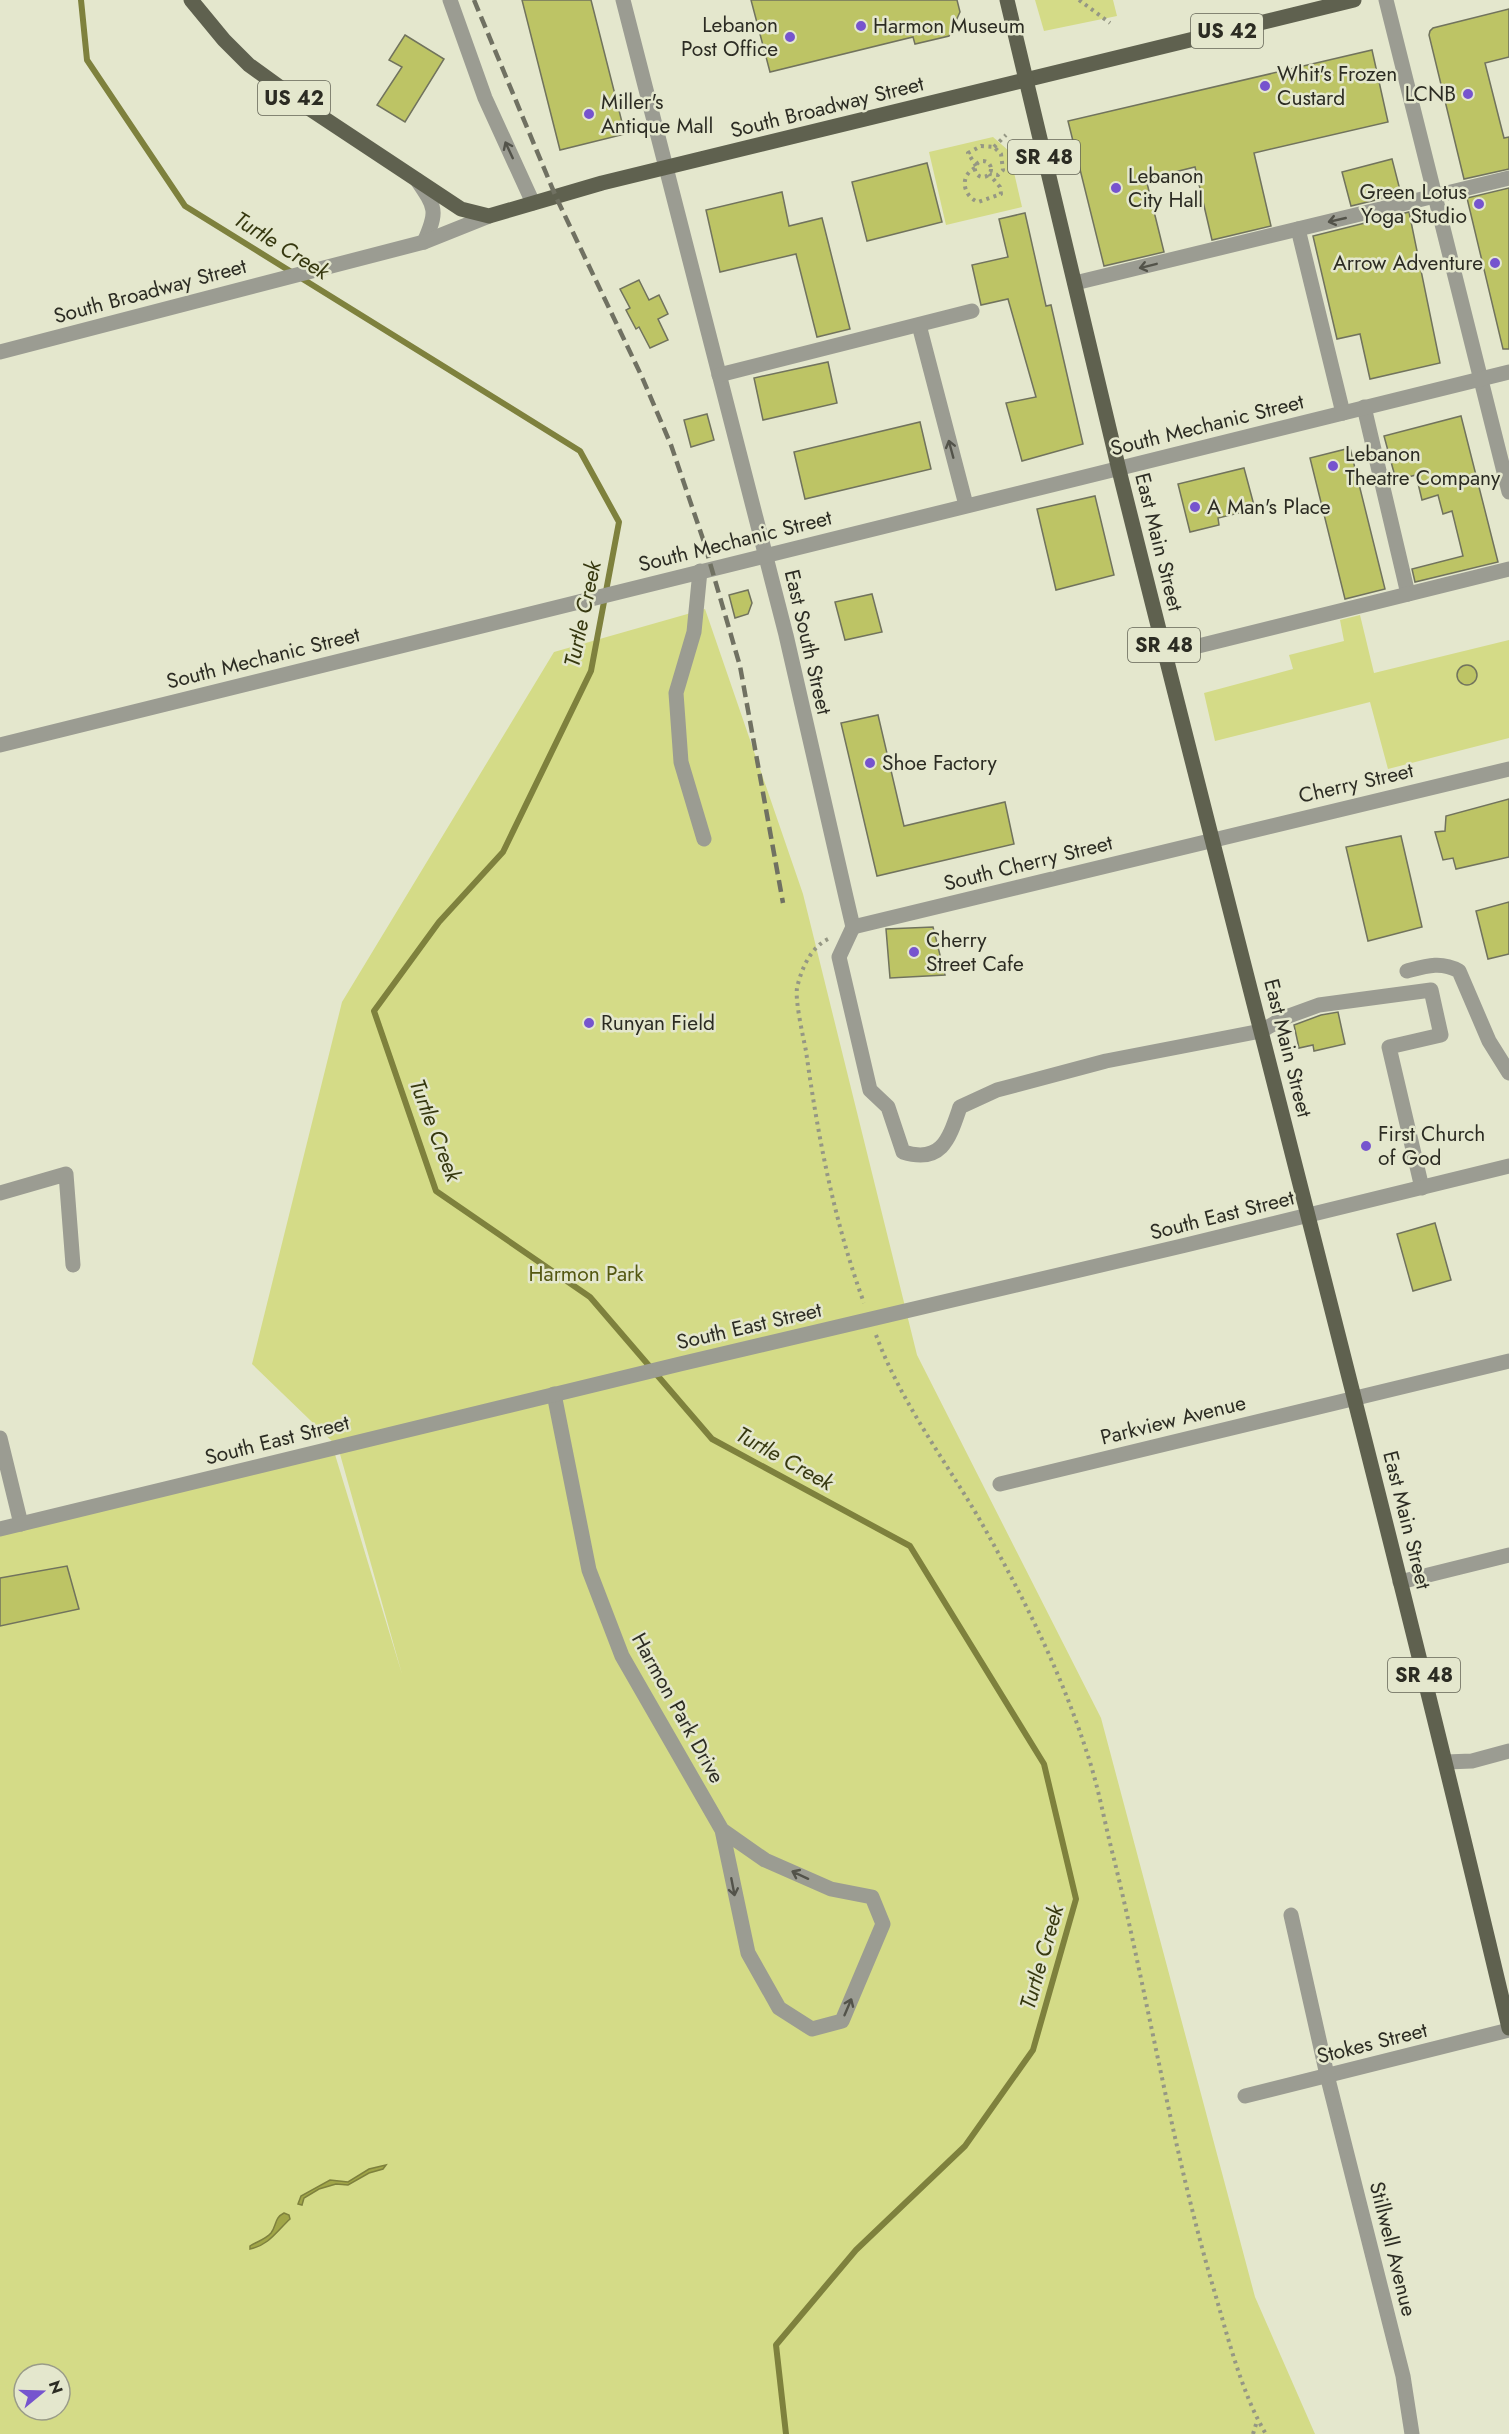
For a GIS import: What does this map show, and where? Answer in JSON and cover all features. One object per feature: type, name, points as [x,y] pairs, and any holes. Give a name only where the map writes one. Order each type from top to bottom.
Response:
[{"type":"main road","name":"US 42","points":[[191,0],[224,40],[249,65],[310,109],[461,209],[489,216]]},
{"type":"main road","name":"East Main Street","points":[[1007,0],[1119,470],[1356,1398],[1509,2029]]},
{"type":"main road","name":"South Broadway Street","points":[[489,216],[665,168],[1354,0]]},
{"type":"street","points":[[450,0],[485,98],[533,203]]},
{"type":"street","name":"East South Street","points":[[622,0],[766,556],[853,927]]},
{"type":"street","points":[[1386,0],[1509,492]]},
{"type":"street","points":[[414,176],[431,200],[434,215],[424,242]]},
{"type":"street","points":[[1074,283],[1509,178]]},
{"type":"street","name":"South Broadway Street","points":[[0,352],[424,242],[489,216]]},
{"type":"street","points":[[1298,229],[1343,413]]},
{"type":"street","points":[[719,375],[972,310]]},
{"type":"street","points":[[919,325],[966,506]]},
{"type":"street","name":"South Mechanic Street","points":[[0,745],[1509,372]]},
{"type":"street","points":[[1364,407],[1408,594]]},
{"type":"street","points":[[1166,654],[1509,569]]},
{"type":"street","points":[[700,571],[694,632],[676,693],[681,762],[704,839]]},
{"type":"street","name":"Cherry Street","points":[[1213,839],[1509,769]]},
{"type":"street","name":"South Cherry Street","points":[[853,927],[1213,839]]},
{"type":"street","points":[[853,927],[839,957],[870,1090],[888,1107],[903,1152],[920,1157],[940,1150],[951,1134],[960,1107],[997,1090],[1106,1061],[1261,1031],[1286,1017],[1319,1005],[1431,990],[1441,1035],[1389,1047],[1422,1188]]},
{"type":"street","points":[[1407,971],[1437,964],[1449,965],[1459,971],[1489,1041],[1509,1073]]},
{"type":"street","name":"South East Street","points":[[0,1529],[554,1394],[1309,1216],[1509,1166]]},
{"type":"street","points":[[0,1193],[66,1174],[72,1265]]},
{"type":"street","name":"Parkview Avenue","points":[[1000,1484],[1509,1361]]},
{"type":"street","name":"Harmon Park Drive","points":[[554,1394],[589,1570],[622,1656],[722,1830]]},
{"type":"street","points":[[0,1438],[21,1524]]},
{"type":"street","points":[[1400,1582],[1509,1555]]},
{"type":"street","points":[[1446,1762],[1472,1761],[1509,1751]]},
{"type":"street","points":[[722,1830],[765,1860],[831,1890],[872,1898],[883,1924],[842,2021],[812,2029],[779,2008],[748,1953],[722,1830]]},
{"type":"street","name":"Stillwell Avenue","points":[[1291,1915],[1327,2075],[1403,2376],[1412,2434]]},
{"type":"street","name":"Stokes Street","points":[[1245,2096],[1509,2029]]},
{"type":"path","points":[[1079,0],[1110,23]]},
{"type":"path","points":[[994,147],[1006,135]]},
{"type":"path","points":[[981,146],[994,147],[1001,154],[1003,170],[998,175],[989,174],[980,177],[968,153],[981,146]]},
{"type":"path","points":[[980,162],[987,163],[990,167],[989,174],[1000,186],[1001,194],[978,202],[971,199],[966,193],[965,181],[969,171],[980,162]]},
{"type":"path","points":[[853,927],[821,943],[805,962],[797,990],[820,1145],[837,1219],[870,1319],[906,1400],[977,1515],[1011,1577],[1051,1657],[1072,1708],[1089,1760],[1123,1896],[1201,2244],[1230,2342],[1258,2421],[1266,2434]]},
{"type":"path","points":[[1253,2434],[1258,2421]]},
{"type":"green space","points":[[1035,0],[1113,0],[1117,16],[1044,31]]},
{"type":"green space","points":[[993,137],[1009,151],[1022,207],[946,225],[929,152]]},
{"type":"green space","name":"Harmon Park","points":[[705,609],[803,894],[917,1355],[1101,1718],[1255,2297],[1315,2434],[0,2434],[0,1529],[333,1448],[402,1674],[338,1447],[252,1364],[342,1002],[554,652]]},
{"type":"green space","points":[[1360,615],[1374,673],[1509,640],[1509,738],[1388,769],[1370,702],[1215,741],[1204,693],[1293,669],[1289,655],[1344,641],[1340,620]]},
{"type":"shaded area","points":[[386,2165],[383,2169],[369,2173],[348,2185],[336,2184],[319,2189],[304,2198],[302,2205],[298,2204],[301,2196],[330,2180],[348,2182],[369,2169]]},
{"type":"shaded area","points":[[284,2213],[289,2215],[290,2219],[267,2241],[250,2249],[250,2246],[271,2233],[277,2219]]},
{"type":"building","points":[[522,0],[591,0],[625,134],[560,150]]},
{"type":"building","points":[[751,0],[957,0],[960,12],[949,36],[915,44],[913,37],[770,72]]},
{"type":"building","name":"LCNB","points":[[1509,9],[1509,57],[1485,63],[1504,138],[1509,137],[1509,169],[1464,179],[1429,35],[1430,31],[1433,28]]},
{"type":"building","points":[[405,35],[444,59],[405,122],[377,105],[402,67],[389,60]]},
{"type":"building","points":[[1372,50],[1388,122],[1254,153],[1271,226],[1212,240],[1195,167],[1146,179],[1164,252],[1104,266],[1068,121]]},
{"type":"building","points":[[1392,159],[1401,194],[1351,206],[1342,172]]},
{"type":"building","points":[[927,163],[942,222],[867,241],[852,182]]},
{"type":"building","points":[[1509,188],[1509,349],[1503,349],[1467,198]]},
{"type":"building","points":[[782,192],[789,226],[822,218],[850,329],[817,337],[796,254],[720,272],[706,210]]},
{"type":"building","points":[[1409,212],[1440,363],[1370,379],[1360,334],[1337,339],[1313,236]]},
{"type":"building","points":[[1025,213],[1046,306],[1051,305],[1083,444],[1022,461],[1006,403],[1036,397],[1008,299],[981,305],[972,265],[1008,257],[999,219]]},
{"type":"building","points":[[639,280],[649,300],[659,295],[668,314],[658,319],[668,340],[650,348],[639,327],[636,329],[626,310],[630,308],[620,289]]},
{"type":"building","points":[[828,362],[837,403],[763,420],[754,378]]},
{"type":"building","points":[[707,414],[714,440],[691,447],[684,420]]},
{"type":"building","points":[[1461,416],[1498,562],[1415,582],[1412,569],[1463,556],[1452,511],[1443,514],[1438,495],[1422,500],[1416,475],[1396,480],[1384,436]]},
{"type":"building","points":[[920,422],[931,469],[805,499],[794,452]]},
{"type":"building","points":[[1350,448],[1385,589],[1345,599],[1310,458]]},
{"type":"building","points":[[1244,468],[1255,509],[1218,518],[1219,525],[1190,532],[1178,484]]},
{"type":"building","points":[[1095,496],[1114,575],[1056,590],[1037,509]]},
{"type":"building","points":[[748,590],[752,603],[748,614],[735,618],[729,595]]},
{"type":"building","points":[[872,594],[882,632],[845,640],[835,602]]},
{"type":"building","points":[[1467,665],[1474,668],[1477,675],[1474,682],[1467,685],[1460,682],[1457,675],[1460,668]]},
{"type":"building","name":"Shoe Factory","points":[[878,715],[904,826],[1005,802],[1014,844],[877,876],[841,723]]},
{"type":"building","points":[[1509,799],[1509,857],[1456,869],[1453,858],[1443,860],[1435,832],[1445,831],[1446,816]]},
{"type":"building","points":[[1401,836],[1422,927],[1368,941],[1346,847]]},
{"type":"building","points":[[1509,902],[1509,954],[1488,959],[1476,911]]},
{"type":"building","name":"Cherry Street Cafe","points":[[933,927],[945,975],[890,978],[886,929]]},
{"type":"building","points":[[1338,1012],[1345,1044],[1314,1051],[1313,1045],[1299,1048],[1294,1025],[1321,1015]]},
{"type":"building","points":[[1435,1223],[1451,1280],[1413,1291],[1397,1234]]},
{"type":"building","points":[[67,1566],[79,1609],[0,1626],[0,1578]]},
{"type":"waterway","name":"Turtle Creek","points":[[81,0],[87,60],[185,206],[580,451],[619,522],[591,671],[503,852],[439,922],[374,1011],[436,1191],[590,1297],[712,1439],[910,1546],[1044,1764],[1076,1899],[1033,2050],[965,2146],[856,2250],[776,2345],[786,2434]]},
{"type":"railway","points":[[474,0],[556,197],[642,377],[671,445],[703,539],[740,666],[783,903]]},
{"type":"place","name":"Harmon Museum","points":[[861,26]]},
{"type":"place","name":"Lebanon Post Office","points":[[790,37]]},
{"type":"place","name":"Whit's Frozen Custard","points":[[1265,86]]},
{"type":"place","name":"LCNB","points":[[1468,94]]},
{"type":"place","name":"Miller's Antique Mall","points":[[589,114]]},
{"type":"place","name":"Lebanon City Hall","points":[[1116,188]]},
{"type":"place","name":"Green Lotus Yoga Studio","points":[[1479,204]]},
{"type":"place","name":"Arrow Adventure","points":[[1495,263]]},
{"type":"place","name":"Lebanon Theatre Company","points":[[1333,466]]},
{"type":"place","name":"A Man's Place","points":[[1195,507]]},
{"type":"place","name":"Shoe Factory","points":[[870,763]]},
{"type":"place","name":"Cherry Street Cafe","points":[[914,952]]},
{"type":"place","name":"Runyan Field","points":[[589,1023]]},
{"type":"place","name":"First Church of God","points":[[1366,1146]]}]
